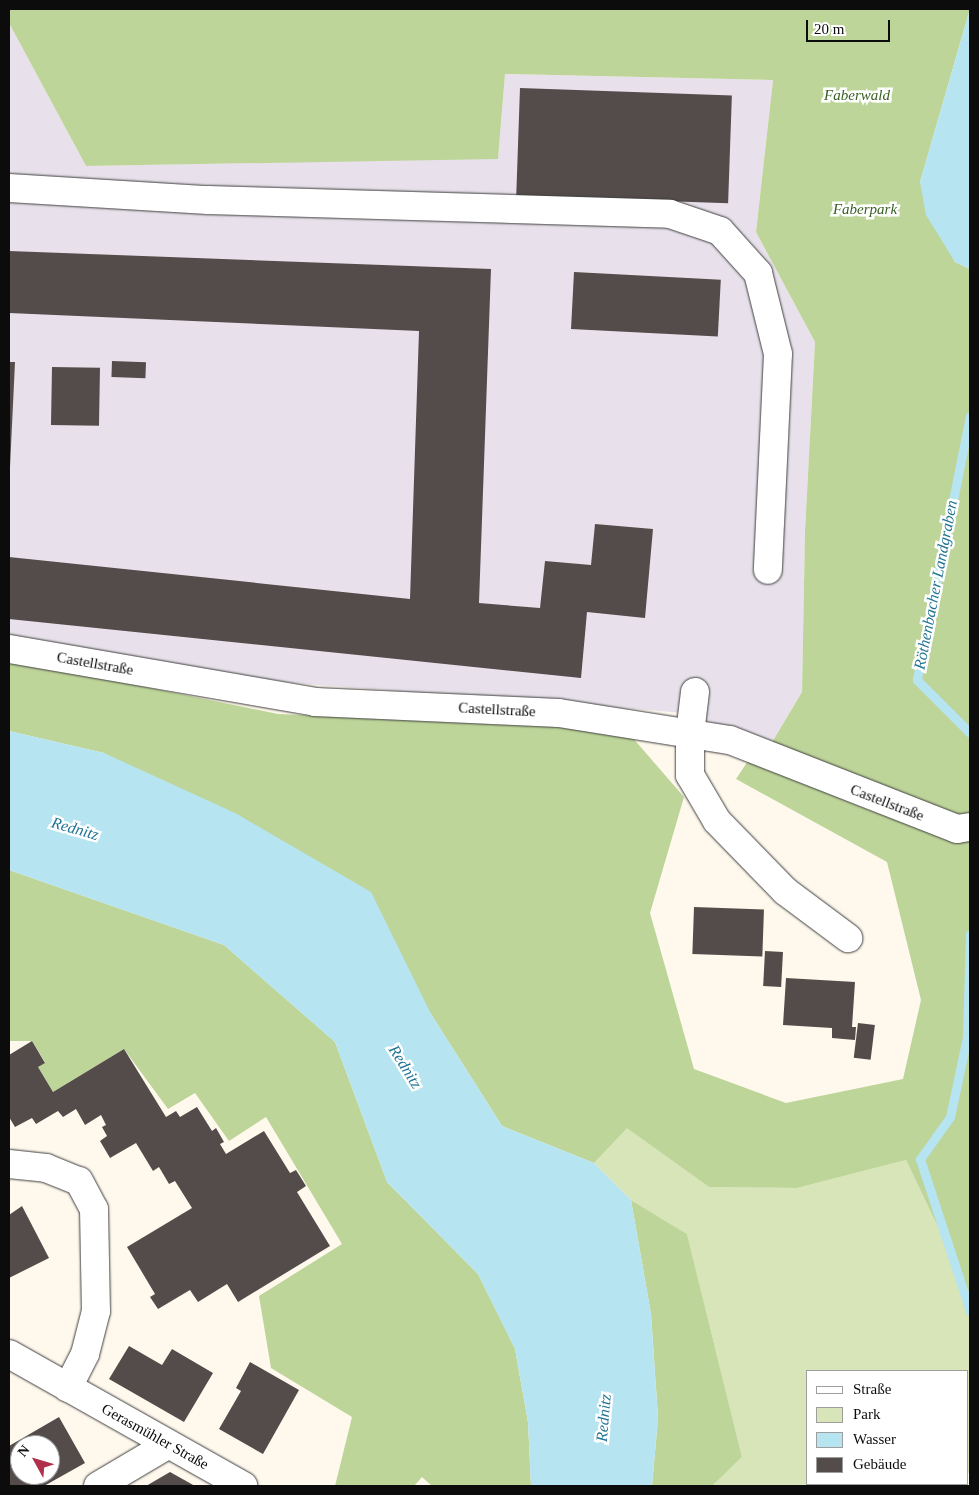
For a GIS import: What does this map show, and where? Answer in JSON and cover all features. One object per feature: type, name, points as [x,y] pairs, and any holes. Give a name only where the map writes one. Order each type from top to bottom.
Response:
[{"type":"street","points":[[9,188],[208,200],[670,214],[720,231],[758,273],[778,354],[768,570]]},
{"type":"street","name":"Castellstraße","points":[[9,649],[315,702],[559,713],[730,740],[957,829],[970,827]]},
{"type":"street","points":[[696,692],[690,734],[690,775],[717,821],[785,891],[848,938]]},
{"type":"street","points":[[9,1164],[46,1168],[79,1181],[94,1208],[96,1311],[85,1354],[68,1388]]},
{"type":"street","name":"Gerasmühler Straße","points":[[9,1354],[243,1486]]},
{"type":"street","points":[[98,1486],[169,1444]]},
{"type":"shaded area","points":[[9,23],[86,166],[498,158],[505,74],[773,80],[756,232],[815,342],[805,531],[802,692],[771,744],[685,713],[200,676],[9,638]]},
{"type":"green space","name":"Faberwald","points":[[9,9],[970,9],[920,182],[955,262],[970,269],[970,816],[958,817],[771,744],[802,692],[805,531],[815,342],[756,232],[773,80],[505,74],[498,159],[86,166],[9,23]]},
{"type":"green space","points":[[9,659],[278,714],[541,725],[632,737],[684,797],[650,913],[694,1069],[786,1103],[903,1079],[921,1000],[887,862],[736,779],[750,758],[861,807],[959,841],[970,839],[970,1294],[906,1160],[797,1188],[709,1187],[627,1128],[594,1163],[502,1126],[431,1014],[104,753],[9,731]]},
{"type":"green space","points":[[9,870],[224,945],[335,1042],[387,1182],[478,1274],[515,1349],[528,1422],[531,1486],[432,1486],[422,1477],[414,1486],[335,1486],[352,1417],[271,1368],[259,1296],[342,1244],[266,1117],[229,1141],[195,1093],[168,1109],[124,1049],[53,1092],[38,1067],[45,1062],[32,1041],[9,1041]]},
{"type":"green space","points":[[627,1127],[709,1187],[797,1188],[906,1160],[970,1294],[970,1472],[969,1370],[806,1370],[806,1485],[830,1485],[712,1486],[742,1457],[687,1234],[631,1200],[594,1163]]},
{"type":"green space","points":[[631,1200],[687,1234],[742,1457],[712,1486],[652,1486],[658,1418],[651,1314]]},
{"type":"water","points":[[970,9],[970,269],[955,262],[926,215],[920,182]]},
{"type":"water","name":"Rednitz","points":[[9,731],[104,753],[235,813],[371,892],[431,1014],[502,1126],[594,1163],[631,1200],[651,1314],[658,1418],[652,1486],[531,1486],[528,1422],[515,1349],[478,1274],[387,1182],[335,1042],[224,945],[9,870]]},
{"type":"building","points":[[520,88],[732,95],[728,203],[516,196]]},
{"type":"building","points":[[9,251],[491,269],[479,603],[540,608],[545,561],[591,565],[595,524],[653,529],[645,618],[587,612],[581,678],[9,619],[9,557],[410,599],[419,331],[9,313]]},
{"type":"building","points":[[574,272],[721,280],[718,337],[571,329]]},
{"type":"building","points":[[112,361],[146,362],[145,378],[111,377]]},
{"type":"building","points":[[9,362],[15,362],[10,467],[9,467]]},
{"type":"building","points":[[52,367],[100,368],[99,426],[51,425]]},
{"type":"building","points":[[694,907],[764,909],[762,956],[692,954]]},
{"type":"building","points":[[765,951],[783,952],[781,987],[763,986]]},
{"type":"building","points":[[786,978],[855,982],[852,1027],[856,1027],[855,1040],[832,1038],[832,1028],[783,1025]]},
{"type":"building","points":[[858,1023],[875,1025],[871,1060],[854,1058]]},
{"type":"building","points":[[32,1041],[45,1063],[38,1067],[53,1092],[124,1049],[166,1117],[176,1111],[180,1117],[197,1107],[212,1131],[216,1128],[224,1142],[220,1144],[226,1154],[264,1131],[290,1173],[296,1170],[306,1186],[297,1192],[330,1246],[238,1302],[227,1284],[198,1302],[190,1290],[158,1309],[150,1297],[155,1294],[127,1247],[192,1208],[175,1181],[169,1184],[159,1167],[153,1171],[136,1143],[110,1158],[100,1141],[107,1136],[102,1127],[106,1125],[101,1115],[85,1125],[76,1109],[63,1117],[58,1111],[36,1124],[32,1118],[15,1127],[9,1117],[9,1055]]},
{"type":"building","points":[[22,1206],[49,1258],[9,1278],[9,1215]]},
{"type":"building","points":[[129,1346],[162,1365],[172,1349],[213,1373],[184,1422],[109,1379]]},
{"type":"building","points":[[250,1362],[299,1390],[263,1454],[219,1429],[241,1391],[236,1388]]},
{"type":"building","points":[[59,1417],[85,1463],[60,1477],[60,1435],[28,1435]]},
{"type":"building","points":[[10,1445],[10,1485],[46,1485],[9,1486]]},
{"type":"building","points":[[170,1472],[195,1486],[146,1486]]},
{"type":"waterway","name":"Röthenbacher Landgraben","points":[[970,416],[917,680],[970,733]]},
{"type":"waterway","name":"Röthenbacher Landgraben","points":[[970,934],[967,1037],[950,1117],[920,1159],[970,1311]]},
{"type":"park label","name":"Faberpark","points":[[865,210]]}]
